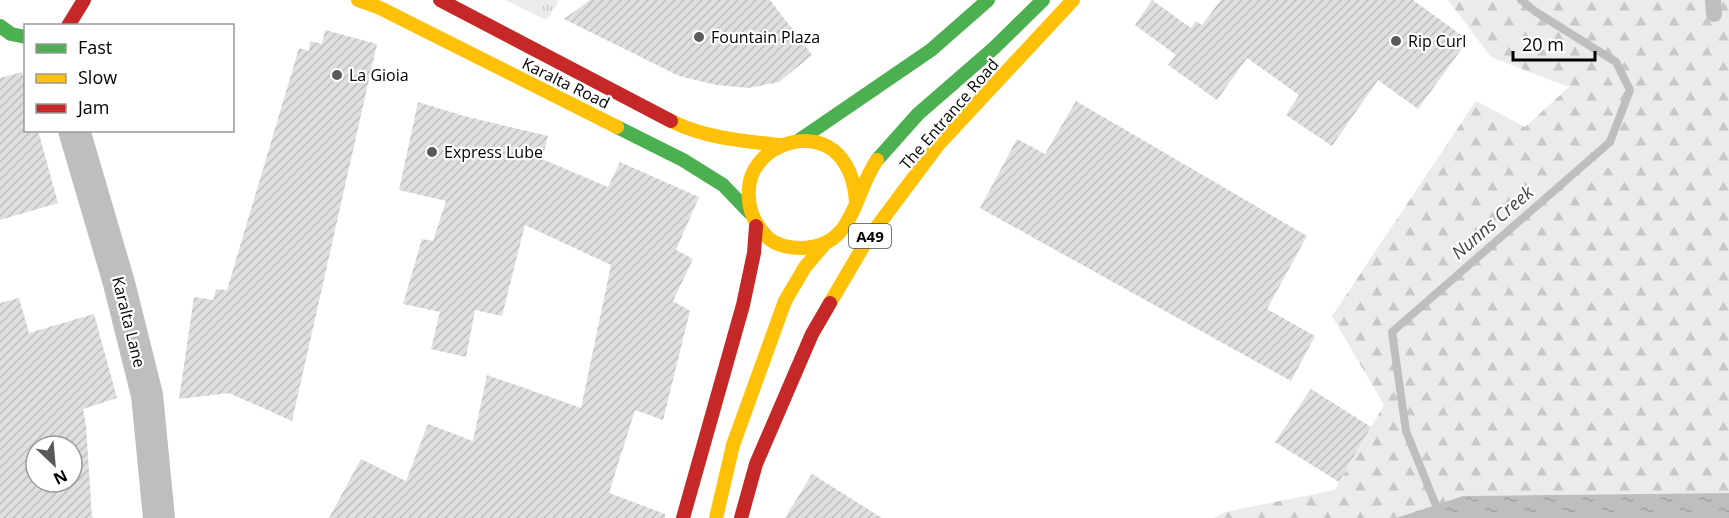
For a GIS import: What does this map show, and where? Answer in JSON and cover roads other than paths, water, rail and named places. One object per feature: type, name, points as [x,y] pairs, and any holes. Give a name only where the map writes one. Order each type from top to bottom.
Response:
[{"type":"main road","name":"Karalta Road","points":[[358,0],[380,8],[683,160],[723,186],[750,213]]},
{"type":"main road","name":"Karalta Road","points":[[440,0],[681,126],[725,139],[780,145]]},
{"type":"main road","name":"A49","points":[[798,141],[931,50],[988,0]]},
{"type":"main road","name":"A49","points":[[856,203],[855,183],[848,166],[834,150],[816,142],[798,141],[780,145],[765,154],[753,171],[747,192],[750,213],[756,226],[769,240],[786,248],[804,250],[823,246],[835,239],[849,222],[868,173],[897,135],[1043,0]]},
{"type":"main road","name":"The Entrance Road","points":[[741,518],[756,464],[812,334],[867,240],[938,146],[1073,0]]},
{"type":"main road","points":[[69,24],[85,2]]},
{"type":"main road","name":"A49","points":[[683,518],[743,305],[754,253],[756,226]]},
{"type":"main road","name":"A49","points":[[716,518],[734,445],[785,301],[805,267],[823,246]]},
{"type":"street","name":"Karalta Lane","points":[[75,132],[119,283],[147,395],[159,518]]},
{"type":"water","points":[[1729,493],[1729,518],[1396,518],[1463,496]]},
{"type":"waterway","name":"Nunns Creek","points":[[1441,518],[1406,431],[1392,332],[1610,142],[1630,90],[1616,62],[1536,12],[1521,0]]},
{"type":"place","name":"Fountain Plaza","points":[[699,37]]},
{"type":"place","name":"Rip Curl","points":[[1396,41]]},
{"type":"place","name":"La Gioia","points":[[337,75]]},
{"type":"place","name":"Express Lube","points":[[432,152]]}]
